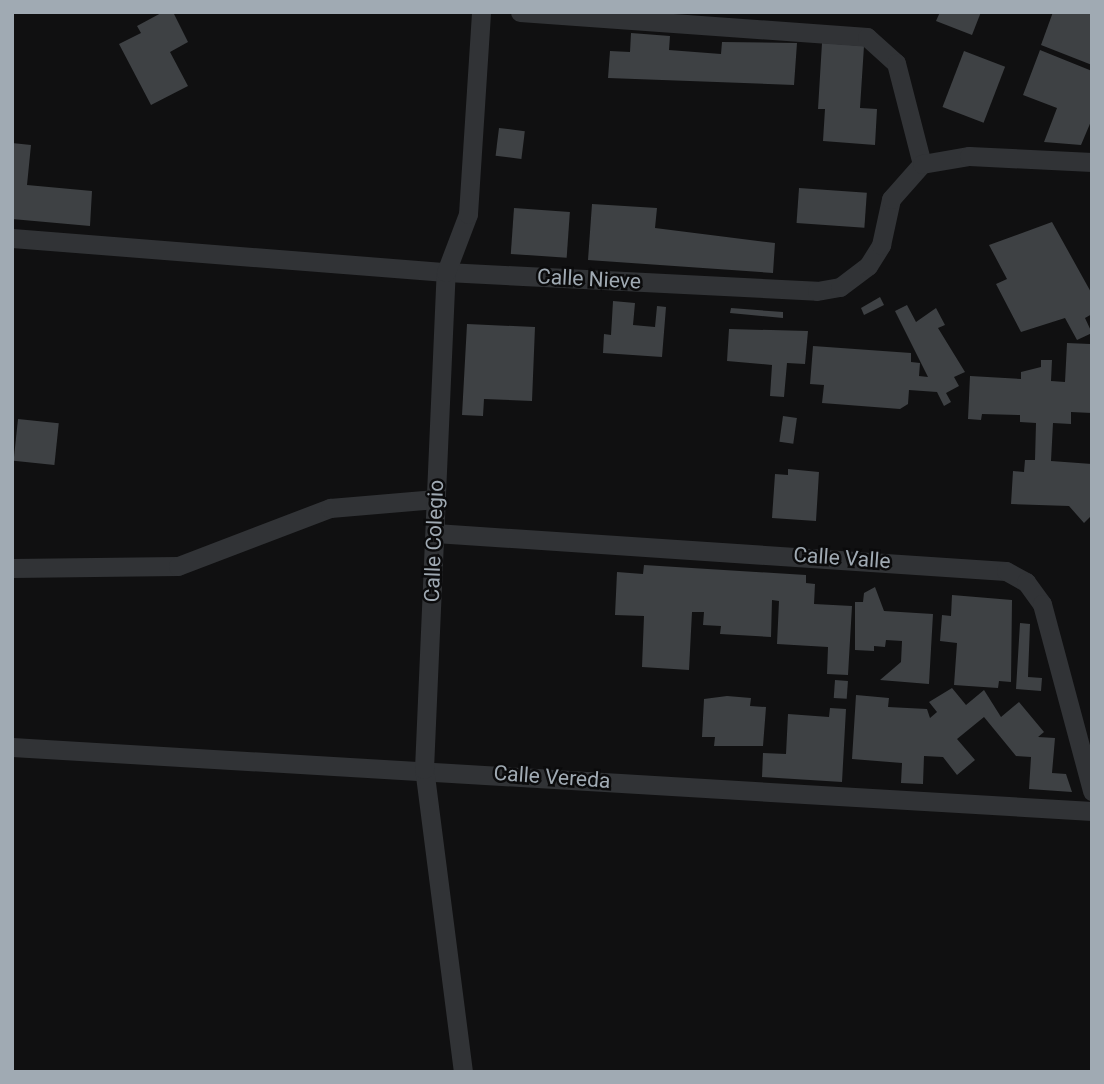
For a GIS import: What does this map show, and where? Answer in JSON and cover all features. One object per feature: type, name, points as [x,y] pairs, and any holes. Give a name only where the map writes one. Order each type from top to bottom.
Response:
[{"type":"street","name":"Calle Colegio","points":[[463,1072],[424,769],[446,272],[468,214],[481,12]]},
{"type":"street","points":[[520,12],[867,37],[896,63],[922,164],[968,156],[1092,162]]},
{"type":"street","name":"Calle Nieve","points":[[12,238],[446,272],[828,290],[850,282],[868,267],[880,245],[891,199],[922,164]]},
{"type":"street","points":[[12,568],[178,566],[331,508],[436,499]]},
{"type":"street","name":"Calle Valle","points":[[435,533],[1006,571],[1026,582],[1042,604],[1092,791]]},
{"type":"street","name":"Calle Vereda","points":[[12,747],[424,769],[1092,811]]},
{"type":"building","points":[[163,12],[173,12],[188,42],[170,52],[188,86],[151,105],[119,44],[141,33],[137,26]]},
{"type":"building","points":[[940,12],[981,12],[972,35],[936,21]]},
{"type":"building","points":[[1053,12],[1092,12],[1092,65],[1041,45]]},
{"type":"building","points":[[631,33],[670,36],[669,50],[721,54],[722,42],[797,43],[794,85],[608,78],[610,51],[630,52]]},
{"type":"building","points":[[822,43],[864,46],[860,108],[877,109],[875,145],[823,141],[825,109],[818,109]]},
{"type":"building","points":[[1040,50],[1092,71],[1092,119],[1081,145],[1044,142],[1057,108],[1023,95]]},
{"type":"building","points":[[964,51],[1005,67],[984,123],[942,107]]},
{"type":"building","points":[[499,128],[525,131],[521,159],[496,156]]},
{"type":"building","points":[[12,143],[31,145],[27,185],[92,191],[90,226],[12,219]]},
{"type":"building","points":[[799,188],[867,193],[864,228],[797,223]]},
{"type":"building","points":[[592,204],[657,208],[655,228],[775,243],[773,273],[588,260]]},
{"type":"building","points":[[514,208],[570,212],[567,258],[511,254]]},
{"type":"building","points":[[1052,222],[1092,294],[1092,314],[1085,318],[1092,333],[1077,340],[1065,318],[1021,332],[996,284],[1007,279],[989,245]]},
{"type":"building","points":[[880,297],[884,305],[864,315],[861,308]]},
{"type":"building","points":[[613,301],[635,303],[633,325],[655,327],[657,306],[666,307],[662,357],[603,353],[604,334],[611,335]]},
{"type":"building","points":[[907,305],[916,322],[936,308],[945,325],[938,328],[965,372],[954,377],[959,386],[946,393],[951,402],[944,406],[937,392],[909,390],[908,404],[900,409],[822,403],[824,385],[810,384],[813,346],[911,353],[911,362],[920,363],[919,376],[928,377],[895,311]]},
{"type":"building","points":[[731,308],[783,312],[783,318],[730,313]]},
{"type":"building","points":[[467,324],[535,327],[532,401],[484,399],[483,416],[462,415]]},
{"type":"building","points":[[729,329],[808,331],[805,364],[787,363],[784,397],[770,396],[772,365],[727,361]]},
{"type":"building","points":[[1067,343],[1090,344],[1092,413],[1071,412],[1071,424],[1053,423],[1051,461],[1092,464],[1092,515],[1084,523],[1069,506],[1011,504],[1013,471],[1024,472],[1025,460],[1035,460],[1036,423],[1020,422],[1020,415],[982,414],[981,420],[968,419],[970,376],[1021,379],[1021,372],[1041,367],[1041,360],[1052,360],[1051,381],[1065,382]]},
{"type":"building","points":[[783,416],[797,418],[793,444],[779,442]]},
{"type":"building","points":[[18,419],[59,423],[54,465],[14,461]]},
{"type":"building","points":[[788,469],[819,472],[816,521],[772,518],[775,474],[788,475]]},
{"type":"building","points":[[644,565],[806,575],[806,583],[815,584],[814,604],[852,606],[848,675],[827,674],[828,647],[777,644],[779,601],[772,600],[771,637],[720,634],[721,626],[703,625],[704,612],[692,612],[689,670],[642,667],[644,616],[615,615],[617,572],[643,574]]},
{"type":"building","points":[[875,587],[884,611],[933,614],[929,684],[880,680],[901,662],[902,641],[886,640],[885,647],[874,646],[874,651],[855,650],[855,602],[863,602],[864,593]]},
{"type":"building","points":[[952,595],[1012,600],[1011,682],[999,681],[998,688],[954,685],[957,643],[940,641],[942,615],[951,616]]},
{"type":"building","points":[[1020,623],[1030,624],[1028,677],[1042,678],[1041,691],[1016,689]]},
{"type":"building","points":[[835,680],[848,681],[847,699],[834,698]]},
{"type":"building","points":[[952,688],[966,705],[984,690],[1001,717],[1019,702],[1044,732],[1038,737],[1055,738],[1052,773],[1066,774],[1072,792],[1029,789],[1031,757],[1016,756],[984,717],[957,739],[975,760],[957,775],[943,757],[924,756],[923,784],[901,783],[902,763],[852,759],[856,695],[889,698],[888,707],[927,709],[930,718],[937,712],[929,702]]},
{"type":"building","points":[[727,696],[751,698],[750,706],[766,707],[763,746],[714,746],[715,737],[702,737],[704,699]]},
{"type":"building","points":[[830,708],[846,709],[842,782],[762,777],[763,753],[786,754],[788,714],[829,717]]}]
